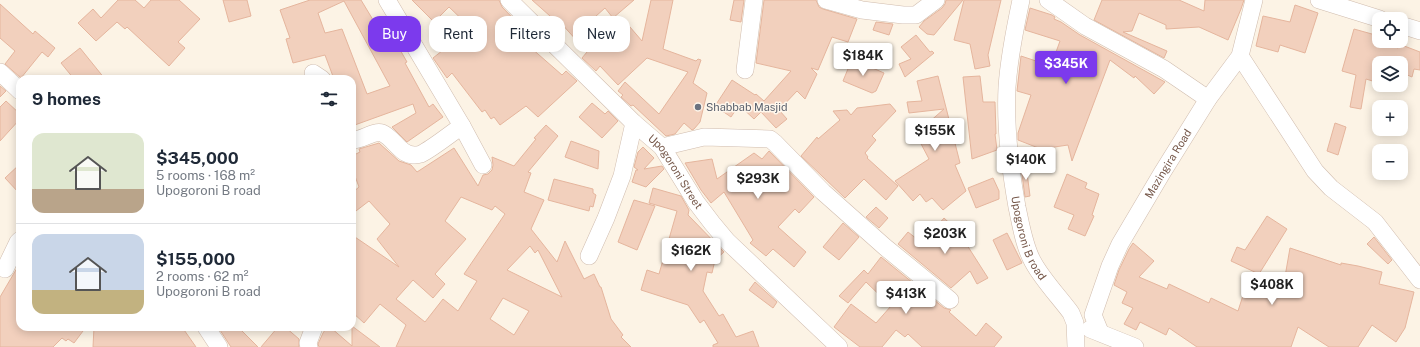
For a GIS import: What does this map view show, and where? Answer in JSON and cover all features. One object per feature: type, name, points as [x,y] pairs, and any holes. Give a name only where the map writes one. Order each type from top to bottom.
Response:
[{"type":"street","points":[[387,0],[462,126],[483,165]]},
{"type":"street","name":"Upogoroni Street","points":[[509,0],[634,123],[662,147],[696,202],[727,241],[839,347]]},
{"type":"street","points":[[745,70],[754,0]]},
{"type":"street","points":[[826,0],[862,10],[916,15],[936,0]]},
{"type":"street","name":"Upogoroni B road","points":[[1021,0],[1007,87],[1011,177],[1022,230],[1033,262],[1071,313],[1075,323]]},
{"type":"street","points":[[1048,0],[1085,26],[1164,69],[1208,100]]},
{"type":"street","name":"Mazingira Road","points":[[1100,332],[1093,315],[1110,266],[1120,244],[1208,100],[1240,56],[1254,0]]},
{"type":"street","points":[[1319,0],[1372,17]]},
{"type":"street","points":[[1408,27],[1420,31]]},
{"type":"street","points":[[1240,56],[1315,171],[1331,188],[1375,222],[1420,280]]},
{"type":"street","points":[[0,72],[16,87]]},
{"type":"street","points":[[589,256],[606,218],[622,176],[634,123]]},
{"type":"street","points":[[356,140],[377,132],[382,133],[404,152],[411,155],[420,154],[462,126]]},
{"type":"street","points":[[662,147],[704,137],[770,139],[776,143],[824,192],[885,246],[950,300]]},
{"type":"street","points":[[5,269],[16,246]]},
{"type":"street","points":[[1076,347],[1075,323],[1135,347]]},
{"type":"street","points":[[208,331],[218,347]]},
{"type":"street","points":[[309,347],[308,343],[312,331]]},
{"type":"building","points":[[118,0],[135,0],[144,8],[151,0],[179,0],[200,19],[178,42],[185,48],[169,66],[127,27],[125,29],[117,22],[96,41],[78,23],[93,9],[101,18]]},
{"type":"building","points":[[223,0],[247,0],[251,16],[229,22]]},
{"type":"building","points":[[310,0],[361,0],[371,16],[368,16],[368,45],[344,1],[318,13],[325,33],[342,29],[367,94],[390,86],[372,52],[401,52],[407,62],[405,63],[429,107],[433,104],[443,117],[407,142],[392,127],[416,113],[413,104],[356,125],[356,75],[332,75],[325,55],[293,63],[286,39],[290,38],[280,10]]},
{"type":"building","points":[[412,0],[499,0],[502,7],[511,16],[495,16],[495,52],[536,52],[562,75],[566,71],[577,81],[538,117],[526,106],[500,125],[494,117],[491,119],[485,110],[482,112],[452,73],[447,78],[433,58],[441,52],[487,52],[487,16],[458,16],[449,7],[440,16],[429,17]]},
{"type":"building","points":[[532,0],[634,0],[615,16],[611,16],[605,8],[596,16],[573,16],[573,36],[565,28],[565,16],[550,16]]},
{"type":"building","points":[[651,0],[673,0],[663,49],[696,61],[698,59],[701,60],[693,83],[707,93],[700,122],[692,130],[684,123],[675,134],[666,136],[633,105],[631,106],[621,97],[623,95],[618,91],[625,82],[659,114],[688,72],[647,58],[618,85],[600,66],[596,71],[582,58],[587,52],[630,52],[630,27],[642,41]]},
{"type":"building","points":[[734,0],[744,0],[741,22],[730,20]]},
{"type":"building","points":[[764,0],[816,0],[819,7],[823,9],[857,19],[848,42],[832,37],[818,70],[811,68],[817,74],[805,99],[797,91],[779,110],[787,119],[776,128],[761,112],[754,119],[739,105],[731,117],[715,106],[732,80],[755,95],[756,94],[764,101],[791,71],[756,63]]},
{"type":"building","points":[[946,0],[963,0],[934,35],[927,34],[919,27],[924,21],[942,8]]},
{"type":"building","points":[[964,0],[1001,0],[988,55],[990,66],[975,69],[970,44],[954,40]]},
{"type":"building","points":[[1102,0],[1179,0],[1204,11],[1205,0],[1244,0],[1228,40],[1199,27],[1166,29],[1166,25],[1139,13],[1132,31],[1123,32],[1167,51],[1164,58],[1094,20]]},
{"type":"building","points":[[0,4],[33,34],[35,31],[55,48],[48,57],[42,52],[23,75],[18,75],[5,64],[15,51],[0,38]]},
{"type":"building","points":[[1295,5],[1318,13],[1305,53],[1280,45],[1278,52],[1256,46],[1263,16],[1290,22]]},
{"type":"building","points":[[1030,8],[1052,15],[1055,17],[1054,19],[1080,35],[1165,82],[1154,94],[1135,76],[1134,78],[1110,60],[1072,161],[1068,145],[1041,149],[1018,140],[1018,133],[1031,95],[1017,91],[1021,56],[1051,66],[1060,41],[1025,30]]},
{"type":"building","points":[[876,22],[893,24],[889,35],[873,30]]},
{"type":"building","points":[[1354,29],[1372,34],[1372,48],[1408,47],[1420,52],[1420,70],[1414,69],[1412,77],[1408,75],[1408,56],[1372,56],[1372,81],[1366,79],[1361,109],[1350,107],[1356,75],[1342,71]]},
{"type":"building","points":[[916,35],[930,52],[932,51],[934,53],[905,77],[899,64],[911,59],[901,47]]},
{"type":"building","points":[[80,48],[102,75],[71,75],[61,63]]},
{"type":"building","points":[[852,59],[884,73],[876,91],[872,93],[843,81]]},
{"type":"building","points":[[938,76],[960,163],[955,165],[966,191],[943,210],[932,198],[926,202],[920,194],[913,201],[895,181],[929,159],[919,140],[925,137],[919,131],[944,109],[909,113],[907,102],[922,101],[917,81]]},
{"type":"building","points":[[980,76],[983,102],[995,102],[995,134],[997,150],[972,159],[963,77]]},
{"type":"building","points":[[0,86],[6,91],[0,97]]},
{"type":"building","points":[[6,101],[16,110],[16,123],[0,141],[0,107]]},
{"type":"building","points":[[592,103],[605,114],[608,111],[618,121],[602,138],[579,117]]},
{"type":"building","points":[[890,104],[896,111],[872,136],[876,140],[865,153],[868,157],[867,158],[898,186],[886,200],[864,179],[845,198],[801,156],[817,137],[818,139],[840,120],[833,111],[847,110],[851,115],[857,108]]},
{"type":"building","points":[[1335,123],[1346,127],[1338,155],[1327,151]]},
{"type":"building","points":[[546,125],[558,136],[528,172],[531,173],[524,192],[544,200],[531,229],[557,262],[565,241],[584,279],[594,274],[601,287],[611,319],[623,335],[621,337],[631,347],[396,347],[406,325],[380,304],[364,323],[356,316],[356,238],[399,267],[377,239],[390,224],[369,201],[356,211],[356,190],[359,187],[356,179],[356,154],[360,152],[359,149],[379,143],[399,161],[411,165],[417,172],[454,148],[478,186],[483,175],[488,174],[492,170],[492,157],[514,166],[536,139],[534,138]],"holes":[[[461,197],[492,210],[495,206],[505,214],[464,274],[477,281],[458,311],[443,299],[425,322],[396,299],[413,280],[433,298],[445,284],[435,274],[466,239],[445,221]],[[530,246],[535,253],[538,250],[562,297],[507,270]],[[503,298],[529,311],[514,335],[490,319]]]},
{"type":"building","points":[[571,141],[599,151],[598,169],[565,157]]},
{"type":"building","points":[[643,147],[654,158],[644,169],[662,166],[664,169],[646,187],[632,182],[636,170],[638,170],[634,167],[638,152]]},
{"type":"building","points":[[769,151],[814,197],[799,213],[795,209],[778,227],[806,252],[794,267],[773,249],[766,256],[750,243],[753,240],[724,192],[711,203],[701,190],[685,163],[712,159],[717,179],[754,153],[762,159]]},
{"type":"building","points":[[1026,165],[1030,196],[1025,197],[1021,167]]},
{"type":"building","points":[[16,168],[16,190],[5,178]]},
{"type":"building","points":[[1067,174],[1087,183],[1085,188],[1099,194],[1092,215],[1094,216],[1085,236],[1068,229],[1074,215],[1054,207]]},
{"type":"building","points":[[993,178],[999,191],[999,199],[976,208],[968,188]]},
{"type":"building","points":[[554,179],[593,189],[593,193],[596,195],[593,207],[590,206],[589,211],[548,200]]},
{"type":"building","points":[[653,188],[681,196],[689,210],[688,215],[724,252],[715,260],[712,273],[707,272],[703,291],[719,316],[723,314],[736,337],[753,331],[759,347],[713,347],[713,345],[718,343],[704,320],[700,323],[688,305],[641,290],[647,270],[659,274],[677,211],[649,203]]},
{"type":"building","points":[[634,200],[655,206],[637,250],[618,242]]},
{"type":"building","points":[[876,207],[888,218],[879,228],[866,217]]},
{"type":"building","points":[[1267,216],[1287,229],[1259,274],[1231,261],[1237,247],[1245,250]]},
{"type":"building","points":[[944,218],[958,231],[988,278],[977,284],[970,271],[951,288],[898,244],[908,232],[922,243]]},
{"type":"building","points":[[843,223],[859,237],[839,260],[823,247]]},
{"type":"building","points":[[1007,233],[1022,263],[1007,270],[993,240]]},
{"type":"building","points":[[1374,237],[1392,260],[1388,264],[1367,244]]},
{"type":"building","points":[[1133,243],[1154,261],[1139,277],[1167,289],[1169,284],[1209,303],[1211,298],[1238,311],[1249,277],[1283,288],[1290,248],[1341,265],[1341,263],[1382,272],[1379,284],[1414,292],[1405,328],[1396,342],[1372,325],[1358,347],[1329,347],[1298,327],[1291,347],[1197,347],[1169,328],[1166,335],[1140,322],[1136,330],[1124,324],[1133,308],[1122,303],[1127,292],[1114,285],[1119,270]]},
{"type":"building","points":[[881,257],[944,308],[951,310],[949,312],[976,336],[986,323],[1002,337],[994,347],[922,347],[908,334],[905,337],[896,330],[882,347],[860,347],[834,327],[851,304],[876,323],[891,306],[866,282],[848,303],[839,296],[864,270],[868,274]]},
{"type":"building","points":[[16,270],[16,331],[83,331],[74,343],[68,339],[66,341],[62,338],[53,347],[0,347],[0,297]]},
{"type":"building","points":[[755,282],[777,302],[773,308],[749,290]]},
{"type":"building","points":[[356,329],[380,347],[319,347],[318,344],[324,331],[335,331],[352,346],[352,331],[356,331]]},
{"type":"building","points":[[94,331],[185,331],[196,347],[93,347]]},
{"type":"building","points":[[221,331],[242,331],[258,347],[231,347]]},
{"type":"building","points":[[275,331],[290,331],[299,339],[299,347],[261,347]]},
{"type":"place","name":"Shabbab Masjid","points":[[698,107]]}]
